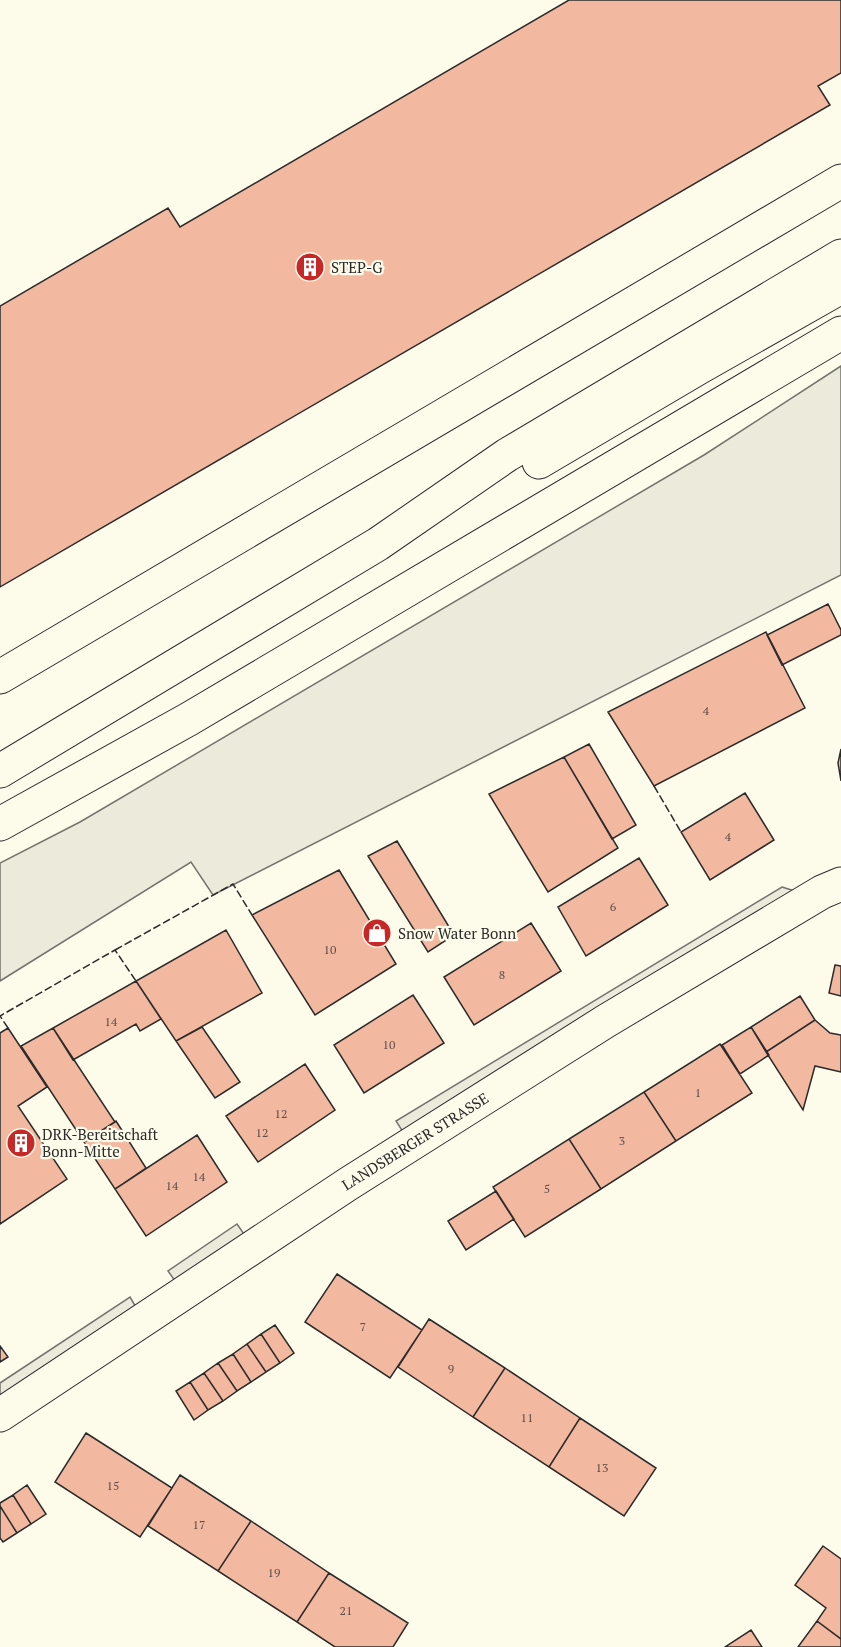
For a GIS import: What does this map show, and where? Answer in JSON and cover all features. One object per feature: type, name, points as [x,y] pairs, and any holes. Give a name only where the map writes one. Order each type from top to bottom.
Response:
[{"type":"main road","points":[[0,677],[841,181]]},
{"type":"main road","points":[[0,771],[378,544],[507,455],[841,256]]},
{"type":"main road","points":[[378,544],[442,520],[700,367],[841,287]]},
{"type":"main road","points":[[0,824],[189,719],[841,333]]},
{"type":"main road","name":"LANDSBERGER STRASSE","points":[[0,1415],[348,1184],[586,1034],[822,892],[841,884]]},
{"type":"shaded area","points":[[841,366],[841,575],[213,895],[191,862],[0,981],[0,863],[80,822],[704,455]]},
{"type":"shaded area","points":[[782,887],[798,892],[403,1132],[396,1121]]},
{"type":"shaded area","points":[[237,1224],[244,1234],[175,1281],[168,1271]]},
{"type":"shaded area","points":[[130,1297],[137,1309],[0,1401],[0,1383]]},
{"type":"building","name":"STEP-G","points":[[569,0],[841,0],[841,73],[818,86],[830,105],[0,587],[0,306],[168,208],[180,227]]},
{"type":"building","points":[[828,604],[841,630],[841,635],[782,665],[767,635]]},
{"type":"building","points":[[766,632],[805,708],[654,786],[608,712]]},
{"type":"building","points":[[589,744],[636,825],[612,839],[564,757]]},
{"type":"building","points":[[841,749],[841,781],[838,763]]},
{"type":"building","points":[[564,757],[618,848],[548,892],[489,794]]},
{"type":"building","points":[[745,793],[774,840],[710,880],[681,832]]},
{"type":"building","points":[[397,841],[454,935],[428,952],[368,856]]},
{"type":"building","points":[[639,858],[668,905],[586,956],[558,907]]},
{"type":"building","points":[[339,870],[396,964],[315,1015],[252,915]]},
{"type":"building","points":[[531,923],[561,971],[474,1025],[444,977]]},
{"type":"building","points":[[226,930],[262,993],[176,1041],[136,981]]},
{"type":"building","points":[[835,965],[841,966],[841,996],[829,993]]},
{"type":"building","points":[[136,981],[161,1019],[140,1031],[136,1024],[73,1060],[53,1028]]},
{"type":"building","points":[[413,995],[444,1043],[364,1093],[334,1045]]},
{"type":"building","points":[[800,996],[815,1020],[766,1052],[751,1027]]},
{"type":"building","points":[[815,1020],[830,1033],[841,1035],[841,1072],[815,1066],[803,1110],[766,1052]]},
{"type":"building","points":[[202,1027],[240,1082],[215,1098],[176,1041]]},
{"type":"building","points":[[751,1027],[769,1055],[740,1074],[722,1045]]},
{"type":"building","name":"DRK-Bereitschaft Bonn-Mitte","points":[[8,1028],[47,1087],[18,1106],[67,1179],[0,1224],[0,1033]]},
{"type":"building","points":[[53,1028],[115,1122],[84,1142],[21,1046]]},
{"type":"building","points":[[720,1044],[752,1093],[676,1141],[644,1092]]},
{"type":"building","points":[[305,1064],[335,1110],[258,1162],[226,1116]]},
{"type":"building","points":[[644,1092],[676,1141],[601,1189],[569,1139]]},
{"type":"building","points":[[116,1121],[146,1168],[115,1189],[84,1142]]},
{"type":"building","points":[[197,1135],[227,1182],[146,1236],[115,1189]]},
{"type":"building","points":[[569,1139],[601,1189],[525,1237],[493,1187]]},
{"type":"building","points":[[496,1191],[514,1219],[466,1250],[448,1221]]},
{"type":"building","points":[[337,1274],[422,1330],[390,1378],[305,1322]]},
{"type":"building","points":[[429,1319],[505,1368],[473,1417],[398,1367]]},
{"type":"building","points":[[275,1325],[294,1353],[280,1363],[261,1334]]},
{"type":"building","points":[[261,1334],[280,1363],[266,1372],[247,1344]]},
{"type":"building","points":[[247,1344],[266,1372],[251,1382],[233,1354]]},
{"type":"building","points":[[0,1346],[8,1357],[0,1362]]},
{"type":"building","points":[[233,1354],[251,1382],[237,1391],[218,1363]]},
{"type":"building","points":[[218,1363],[237,1391],[223,1401],[204,1373]]},
{"type":"building","points":[[505,1368],[580,1418],[549,1467],[473,1417]]},
{"type":"building","points":[[204,1373],[223,1401],[208,1410],[190,1382]]},
{"type":"building","points":[[190,1382],[208,1410],[194,1420],[176,1391]]},
{"type":"building","points":[[580,1418],[656,1468],[624,1516],[549,1467]]},
{"type":"building","points":[[86,1433],[172,1488],[140,1537],[55,1482]]},
{"type":"building","points":[[180,1475],[251,1521],[218,1571],[148,1526]]},
{"type":"building","points":[[27,1485],[46,1514],[31,1524],[13,1495]]},
{"type":"building","points":[[13,1495],[31,1524],[17,1533],[0,1506],[0,1503]]},
{"type":"building","points":[[0,1506],[17,1533],[3,1542],[0,1538]]},
{"type":"building","points":[[251,1521],[329,1573],[297,1622],[218,1571]]},
{"type":"building","points":[[823,1546],[841,1559],[841,1639],[817,1621],[826,1608],[795,1585]]},
{"type":"building","points":[[329,1573],[408,1623],[393,1647],[335,1647],[297,1622]]},
{"type":"building","points":[[817,1621],[841,1639],[841,1647],[798,1647]]},
{"type":"building","points":[[751,1630],[762,1647],[725,1647]]},
{"type":"fence","points":[[654,786],[681,832]]},
{"type":"fence","points":[[115,950],[233,884],[252,915]]},
{"type":"fence","points":[[8,1028],[0,1016],[115,950],[136,981]]},
{"type":"place","name":"STEP-G","points":[[310,267]]},
{"type":"place","name":"Snow Water Bonn","points":[[377,933]]},
{"type":"place","name":"DRK-Bereitschaft Bonn-Mitte","points":[[21,1143]]}]
